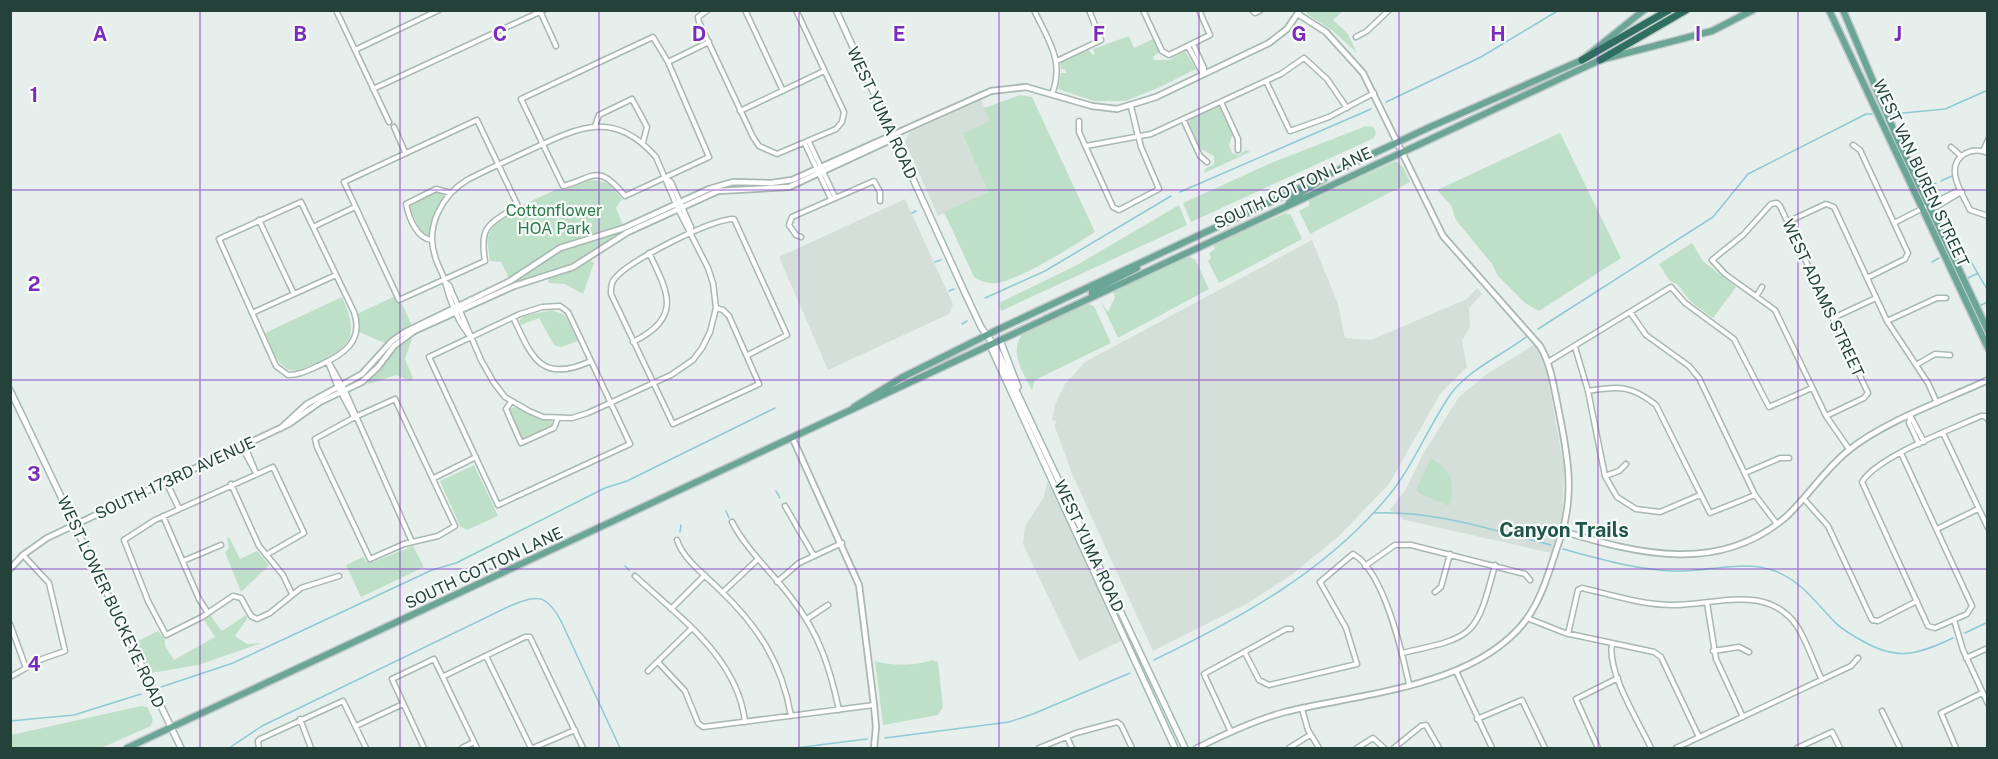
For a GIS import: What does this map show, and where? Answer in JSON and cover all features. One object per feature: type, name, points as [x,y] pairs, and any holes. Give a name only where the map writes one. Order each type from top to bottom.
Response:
[{"type":"highway","points":[[1582,60],[1669,10]]},
{"type":"highway","points":[[1600,60],[1686,10]]},
{"type":"main road","name":"WEST YUMA ROAD","points":[[836,10],[986,335],[1017,391],[1185,748]]},
{"type":"main road","name":"SOUTH COTTON LANE","points":[[127,748],[793,439],[851,409],[915,371],[986,335],[1332,172],[1582,60],[1644,10]]},
{"type":"main road","name":"SOUTH COTTON LANE","points":[[851,409],[1600,60],[1705,33],[1753,10]]},
{"type":"main road","name":"WEST VAN BUREN STREET","points":[[1829,10],[1882,114],[1988,348]]},
{"type":"main road","name":"WEST VAN BUREN STREET","points":[[1843,10],[1882,114]]},
{"type":"main road","points":[[1288,205],[1291,199],[1332,172]]},
{"type":"main road","name":"WEST VAN BUREN STREET","points":[[1926,208],[1988,331]]},
{"type":"main road","points":[[1192,238],[1196,248]]},
{"type":"main road","points":[[1092,297],[1092,291],[1135,269],[1149,258]]},
{"type":"main road","points":[[1000,340],[1018,387],[1017,391]]},
{"type":"main road","name":"WEST YUMA ROAD","points":[[992,344],[992,350],[1022,417],[1175,748]]},
{"type":"main road","points":[[888,393],[914,377],[915,371]]},
{"type":"main road","name":"WEST LOWER BUCKEYE ROAD","points":[[10,390],[181,748]]},
{"type":"main road","points":[[1022,417],[1052,476],[1057,477]]},
{"type":"main road","points":[[1114,614],[1118,617],[1132,648],[1137,649]]},
{"type":"street","points":[[336,10],[389,122]]},
{"type":"street","points":[[355,50],[439,10]]},
{"type":"street","points":[[708,10],[698,17],[740,111],[759,146],[777,154],[836,129],[842,122],[844,112],[796,10]]},
{"type":"street","points":[[745,10],[783,91]]},
{"type":"street","points":[[1034,10],[1057,61],[1058,72],[1052,93]]},
{"type":"street","points":[[1057,61],[1101,40],[1089,10]]},
{"type":"street","points":[[1143,10],[1165,55],[1210,35],[1199,10]]},
{"type":"street","points":[[1254,12],[1261,10]]},
{"type":"street","points":[[1356,38],[1389,10]]},
{"type":"street","points":[[373,89],[541,11],[556,46]]},
{"type":"street","points":[[1197,748],[1268,717],[1456,671],[1498,648],[1527,618],[1544,586],[1562,531],[1568,503],[1568,463],[1548,362],[1532,334],[1448,244],[1437,227],[1374,93],[1343,48],[1299,12]]},
{"type":"street","name":"SOUTH 173RD AVENUE","points":[[10,569],[23,555],[47,538],[281,428],[342,389],[371,375],[394,346],[408,334],[513,280],[560,248],[624,228],[718,191],[789,187],[820,170],[1001,88],[1026,87],[1098,108],[1131,106],[1269,43],[1287,29],[1299,12]]},
{"type":"street","points":[[653,37],[668,62],[709,157],[625,196],[614,183],[600,175],[588,175],[562,186],[521,99],[653,37]]},
{"type":"street","points":[[668,62],[709,42]]},
{"type":"street","points":[[1193,44],[1204,68],[1204,74]]},
{"type":"street","points":[[1188,46],[1199,70],[1204,74]]},
{"type":"street","points":[[1086,146],[1102,141],[1138,138],[1266,81],[1290,69],[1304,58],[1327,79],[1347,108]]},
{"type":"street","points":[[740,111],[824,71]]},
{"type":"street","points":[[1266,81],[1290,131],[1347,108],[1374,93]]},
{"type":"street","points":[[595,126],[599,115],[632,99],[647,127],[643,142]]},
{"type":"street","points":[[1221,102],[1238,139],[1238,150]]},
{"type":"street","points":[[1079,121],[1079,132],[1116,210],[1159,189],[1138,138],[1131,106]]},
{"type":"street","points":[[1183,119],[1200,156],[1207,162]]},
{"type":"street","points":[[477,120],[500,164],[518,206],[486,227],[482,239],[485,261],[445,282],[399,300],[344,182],[405,152],[477,120]]},
{"type":"street","points":[[595,126],[623,130],[643,142],[656,157],[679,206],[692,227],[691,234],[713,284],[716,308],[710,332],[693,360],[653,383],[580,416],[543,417],[511,402],[494,383],[445,282],[434,254],[432,240],[436,216],[451,193],[467,180],[578,129],[595,126]]},
{"type":"street","points":[[394,127],[405,152]]},
{"type":"street","points":[[1988,140],[1985,152],[1967,152],[1961,156],[1954,174],[1970,210],[1988,216]]},
{"type":"street","points":[[807,143],[833,198]]},
{"type":"street","points":[[1853,145],[1860,150],[1908,257],[1867,278]]},
{"type":"street","points":[[1951,147],[1961,156]]},
{"type":"street","points":[[801,237],[791,230],[789,220],[833,198],[873,181],[880,192],[880,201]]},
{"type":"street","points":[[432,240],[419,234],[406,204],[434,189],[442,189],[451,193]]},
{"type":"street","points":[[1894,223],[1955,192],[1962,192]]},
{"type":"street","points":[[301,202],[356,320],[355,338],[345,352],[302,373],[288,375],[276,366],[219,239],[259,220],[301,202]]},
{"type":"street","name":"WEST ADAMS STREET","points":[[1757,295],[1725,274],[1712,260],[1743,235],[1764,208],[1777,202],[1868,393],[1864,398],[1826,416]]},
{"type":"street","points":[[1788,222],[1830,204],[1887,321],[1916,365],[1937,404]]},
{"type":"street","name":"SOUTH 173RD AVENUE","points":[[458,309],[514,286],[553,275],[580,264],[624,235],[679,206]]},
{"type":"street","points":[[313,227],[356,207]]},
{"type":"street","points":[[716,308],[723,310],[729,316],[759,384],[674,424],[611,294],[611,283],[617,276],[650,253],[718,221],[734,219],[787,335],[747,355]]},
{"type":"street","points":[[259,220],[294,294]]},
{"type":"street","points":[[633,342],[657,328],[667,310],[666,288],[650,253]]},
{"type":"street","points":[[252,313],[336,275]]},
{"type":"street","points":[[1548,362],[1671,287],[1685,303],[1734,339],[1769,407],[1812,388]]},
{"type":"street","points":[[1762,287],[1757,295],[1778,315],[1826,416],[1849,449]]},
{"type":"street","points":[[1833,318],[1876,298]]},
{"type":"street","points":[[1887,321],[1937,298],[1946,298]]},
{"type":"street","points":[[560,306],[568,312],[630,444],[498,504],[429,357],[513,317],[542,307],[560,306]]},
{"type":"street","points":[[1630,312],[1646,335],[1689,366],[1699,378],[1755,495],[1777,524]]},
{"type":"street","points":[[513,317],[529,352],[544,367],[567,371],[591,361]]},
{"type":"street","points":[[1575,347],[1588,391],[1605,476],[1620,500],[1636,509],[1660,512],[1700,495]]},
{"type":"street","points":[[1916,365],[1935,354],[1950,355]]},
{"type":"street","points":[[328,361],[412,542]]},
{"type":"street","points":[[1562,531],[1624,548],[1669,556],[1726,549],[1751,539],[1777,524],[1803,500],[1849,449],[1910,416],[1988,380]]},
{"type":"street","points":[[1588,391],[1627,388],[1641,394],[1656,405],[1710,513],[1755,495]]},
{"type":"street","points":[[395,399],[455,526],[438,536],[412,542],[370,559],[315,439],[355,417],[395,399]]},
{"type":"street","points":[[511,402],[507,408],[521,443],[554,428],[558,418]]},
{"type":"street","points":[[1910,416],[1909,423],[1922,443]]},
{"type":"street","points":[[1901,453],[1972,606],[1971,610],[1954,620],[1932,628],[1917,601],[1862,482],[1887,460],[1901,453],[1943,433],[1986,418]]},
{"type":"street","points":[[1943,433],[1988,528]]},
{"type":"street","points":[[793,439],[842,543],[859,585],[874,705],[876,734],[874,746]]},
{"type":"street","points":[[244,446],[244,452],[256,473]]},
{"type":"street","points":[[434,478],[476,458]]},
{"type":"street","points":[[1745,473],[1780,458],[1789,458]]},
{"type":"street","points":[[1605,476],[1619,471],[1626,464]]},
{"type":"street","points":[[266,555],[304,533],[273,467],[163,516],[124,540],[148,601],[166,635],[208,612],[226,599],[236,596],[254,619],[268,614],[304,587],[339,576]]},
{"type":"street","points":[[166,482],[179,509]]},
{"type":"street","points":[[231,484],[259,546],[283,574],[292,594]]},
{"type":"street","points":[[1803,500],[1828,526],[1872,620],[1878,621],[1917,601]]},
{"type":"street","points":[[785,506],[814,556]]},
{"type":"street","points":[[1937,529],[1978,509]]},
{"type":"street","points":[[163,516],[199,599],[208,612]]},
{"type":"street","points":[[732,522],[757,560],[807,619],[830,668],[839,710]]},
{"type":"street","points":[[676,540],[679,548],[723,592],[768,646],[785,685],[791,716]]},
{"type":"street","points":[[777,582],[795,566],[842,543]]},
{"type":"street","points":[[1365,567],[1395,545],[1411,544],[1525,574],[1530,580]]},
{"type":"street","points":[[182,561],[221,545]]},
{"type":"street","points":[[1245,653],[1259,680],[1269,685],[1357,664],[1346,628],[1320,582],[1353,554],[1365,567],[1389,611],[1409,684]]},
{"type":"street","points":[[1435,592],[1441,587],[1450,554]]},
{"type":"street","points":[[10,677],[65,651],[49,583],[23,555]]},
{"type":"street","points":[[723,592],[757,560]]},
{"type":"street","points":[[1402,653],[1448,643],[1472,627],[1482,613],[1495,565]]},
{"type":"street","points":[[670,609],[705,575]]},
{"type":"street","points":[[635,576],[712,649],[728,671],[740,696],[745,722]]},
{"type":"street","points":[[1568,634],[1578,590],[1582,588],[1650,604],[1707,603],[1749,598],[1767,601],[1784,612],[1797,627],[1822,680]]},
{"type":"street","points":[[1707,603],[1713,651],[1743,717]]},
{"type":"street","points":[[807,619],[828,605]]},
{"type":"street","points":[[1527,618],[1568,634],[1654,652],[1661,657],[1699,737]]},
{"type":"street","points":[[1954,620],[1966,658],[1988,704]]},
{"type":"street","points":[[10,624],[26,668]]},
{"type":"street","points":[[648,671],[691,629]]},
{"type":"street","points":[[1231,732],[1204,674],[1286,629],[1291,629]]},
{"type":"street","points":[[444,676],[525,637],[530,638],[583,748]]},
{"type":"street","points":[[1612,644],[1610,656],[1618,678],[1651,748]]},
{"type":"street","points":[[1713,651],[1739,647],[1749,652]]},
{"type":"street","points":[[1966,658],[1988,648]]},
{"type":"street","points":[[486,656],[532,748],[575,730]]},
{"type":"street","points":[[424,748],[392,679],[434,658],[477,748]]},
{"type":"street","points":[[1676,748],[1851,666],[1858,658]]},
{"type":"street","points":[[658,662],[685,691],[700,727],[874,705]]},
{"type":"street","points":[[1456,671],[1492,748]]},
{"type":"street","points":[[1598,748],[1576,699],[1618,678]]},
{"type":"street","points":[[1956,748],[1941,713],[1982,693]]},
{"type":"street","points":[[1478,719],[1522,700],[1545,748]]},
{"type":"street","points":[[260,748],[258,741],[300,719],[343,701],[366,748]]},
{"type":"street","points":[[356,726],[403,704]]},
{"type":"street","points":[[1302,709],[1310,735],[1319,748]]},
{"type":"street","points":[[1882,711],[1900,748]]},
{"type":"street","points":[[300,719],[311,748]]},
{"type":"street","points":[[1039,748],[1116,722],[1121,725],[1132,748]]},
{"type":"street","points":[[1394,748],[1420,726],[1426,725],[1439,748]]},
{"type":"street","points":[[1797,748],[1832,732],[1840,748]]},
{"type":"street","points":[[1289,748],[1310,735]]},
{"type":"street","points":[[1067,737],[1072,748]]},
{"type":"street","points":[[1357,748],[1373,738],[1384,748]]},
{"type":"street","points":[[462,748],[474,742]]},
{"type":"shaded area","points":[[981,100],[991,121],[962,135],[988,192],[938,216],[905,142],[909,133]]},
{"type":"shaded area","points":[[905,199],[953,304],[949,314],[828,370],[779,257]]},
{"type":"shaded area","points":[[1312,240],[1338,304],[1345,338],[1371,340],[1467,299],[1477,288],[1482,294],[1469,308],[1470,327],[1462,341],[1467,367],[1440,394],[1389,484],[1338,537],[1290,576],[1248,603],[1153,651],[1073,476],[1055,427],[1056,421],[1052,420],[1055,405],[1065,384],[1085,362]]},
{"type":"shaded area","points":[[1535,344],[1546,368],[1564,468],[1562,520],[1551,553],[1405,520],[1390,510],[1406,489],[1423,454],[1459,397],[1487,374]]},
{"type":"shaded area","points":[[1047,482],[1054,491],[1123,640],[1079,661],[1023,544],[1025,526],[1044,497]]},
{"type":"green space","points":[[1307,10],[1343,11],[1333,20],[1348,34],[1357,53],[1333,31],[1307,14]]},
{"type":"green space","points":[[1129,36],[1134,48],[1153,39],[1159,52],[1153,57],[1154,60],[1170,60],[1185,51],[1196,69],[1125,101],[1094,101],[1058,89],[1061,73],[1066,73],[1066,70],[1061,69],[1060,63],[1089,50],[1092,55],[1095,54],[1093,49]]},
{"type":"green space","points":[[1020,95],[1032,97],[1095,232],[1021,275],[997,283],[988,283],[974,277],[944,212],[988,192],[962,134],[990,121],[984,108]]},
{"type":"green space","points":[[1216,106],[1221,107],[1233,133],[1229,145],[1232,153],[1239,155],[1246,150],[1250,152],[1204,173],[1205,169],[1214,164],[1214,156],[1199,148],[1188,124],[1190,118]]},
{"type":"green space","points":[[1366,126],[1373,127],[1376,132],[1374,138],[1191,222],[1183,203],[1271,163]]},
{"type":"green space","points":[[1560,133],[1621,258],[1539,311],[1525,303],[1498,276],[1492,264],[1456,220],[1451,205],[1437,190]]},
{"type":"green space","points":[[1396,161],[1403,167],[1410,182],[1310,234],[1299,211],[1309,206],[1309,200]]},
{"type":"green space","name":"Cottonflower HOA Park","points":[[598,180],[609,184],[622,199],[616,208],[623,225],[561,244],[509,278],[501,262],[490,261],[487,238],[494,224],[518,212],[523,205],[557,189],[564,190],[584,181]]},
{"type":"green space","points":[[434,192],[443,192],[444,196],[435,213],[430,235],[426,236],[421,232],[409,207]]},
{"type":"green space","points":[[1179,205],[1187,225],[1001,311],[999,303],[1077,265]]},
{"type":"green space","points":[[661,213],[574,265],[464,306],[567,247]]},
{"type":"green space","points":[[1286,213],[1291,215],[1302,239],[1219,283],[1208,261],[1211,258],[1209,253],[1215,249],[1213,244]]},
{"type":"green space","points":[[1692,243],[1703,261],[1736,287],[1713,318],[1691,302],[1678,285],[1669,280],[1659,264]]},
{"type":"green space","points":[[1189,257],[1195,259],[1209,289],[1118,338],[1101,302],[1108,312],[1115,297],[1113,291]]},
{"type":"green space","points":[[591,260],[594,263],[583,294],[565,284],[549,283],[548,279]]},
{"type":"green space","points":[[342,297],[351,327],[350,337],[345,345],[327,358],[300,370],[286,368],[281,364],[265,333]]},
{"type":"green space","points":[[393,297],[402,304],[412,326],[387,344],[359,332],[357,314]]},
{"type":"green space","points":[[1088,304],[1094,306],[1111,343],[1035,380],[1032,390],[1018,361],[1019,339],[1024,332]]},
{"type":"green space","points":[[552,310],[565,315],[578,341],[561,347],[554,345],[539,318],[521,325],[519,321],[524,316]]},
{"type":"green space","points":[[409,336],[412,339],[405,359],[413,378],[411,381],[396,375],[369,384],[367,381]]},
{"type":"green space","points":[[514,407],[551,420],[553,424],[523,440],[510,414],[510,409]]},
{"type":"green space","points":[[1431,458],[1443,467],[1450,478],[1452,491],[1449,506],[1420,494],[1416,490]]},
{"type":"green space","points":[[474,465],[498,516],[467,530],[460,526],[440,481]]},
{"type":"green space","points":[[229,537],[240,559],[257,551],[269,565],[241,592],[225,552],[229,548],[227,539]]},
{"type":"green space","points":[[413,546],[424,567],[361,597],[346,565],[363,557],[367,562],[373,562]]},
{"type":"green space","points":[[210,615],[222,631],[246,615],[247,619],[235,636],[247,644],[262,643],[198,665],[151,673],[136,642],[158,631],[174,660],[215,637],[204,620]]},
{"type":"green space","points":[[932,660],[938,662],[943,707],[938,715],[883,725],[875,661],[904,665]]},
{"type":"green space","points":[[141,706],[147,707],[153,719],[151,726],[101,748],[11,748],[11,735]]},
{"type":"waterway","points":[[1386,102],[1481,57],[1559,10]]},
{"type":"waterway","points":[[1893,114],[1945,109],[1988,90]]},
{"type":"waterway","points":[[1180,192],[1371,109]]},
{"type":"waterway","points":[[1538,329],[1713,217],[1748,174],[1866,114],[1872,114]]},
{"type":"waterway","points":[[1941,181],[1952,176]]},
{"type":"waterway","points":[[1926,188],[1936,183]]},
{"type":"waterway","points":[[985,298],[1045,271],[1171,196]]},
{"type":"waterway","points":[[912,213],[916,211]]},
{"type":"waterway","points":[[1932,262],[1939,258]]},
{"type":"waterway","points":[[1961,262],[1969,258],[1988,291]]},
{"type":"waterway","points":[[935,262],[941,260]]},
{"type":"waterway","points":[[1968,278],[1978,273]]},
{"type":"waterway","points":[[949,291],[954,289]]},
{"type":"waterway","points":[[1981,305],[1988,302]]},
{"type":"waterway","points":[[962,324],[967,321]]},
{"type":"waterway","points":[[1154,660],[1248,611],[1307,572],[1335,550],[1361,526],[1395,488],[1450,395],[1458,386],[1476,370],[1526,337]]},
{"type":"waterway","points":[[161,687],[233,663],[432,570],[456,563],[605,488],[627,481],[775,408]]},
{"type":"waterway","points":[[776,491],[780,498]]},
{"type":"waterway","points":[[726,511],[729,518]]},
{"type":"waterway","points":[[1373,513],[1441,518],[1551,545]]},
{"type":"waterway","points":[[680,532],[681,525]]},
{"type":"waterway","points":[[1563,549],[1647,569],[1688,571],[1751,566],[1775,571],[1799,585],[1843,630],[1884,651],[1906,654],[1927,649],[1953,638]]},
{"type":"waterway","points":[[625,566],[629,570]]},
{"type":"waterway","points":[[229,748],[262,726],[510,606],[534,599],[545,601],[556,612],[620,748]]},
{"type":"waterway","points":[[1965,633],[1988,622]]},
{"type":"waterway","points":[[885,738],[1009,722],[1130,673]]},
{"type":"waterway","points":[[10,721],[74,715],[141,694]]},
{"type":"waterway","points":[[795,748],[867,739]]},
{"type":"district","name":"Canyon Trails","points":[[1564,530]]}]
